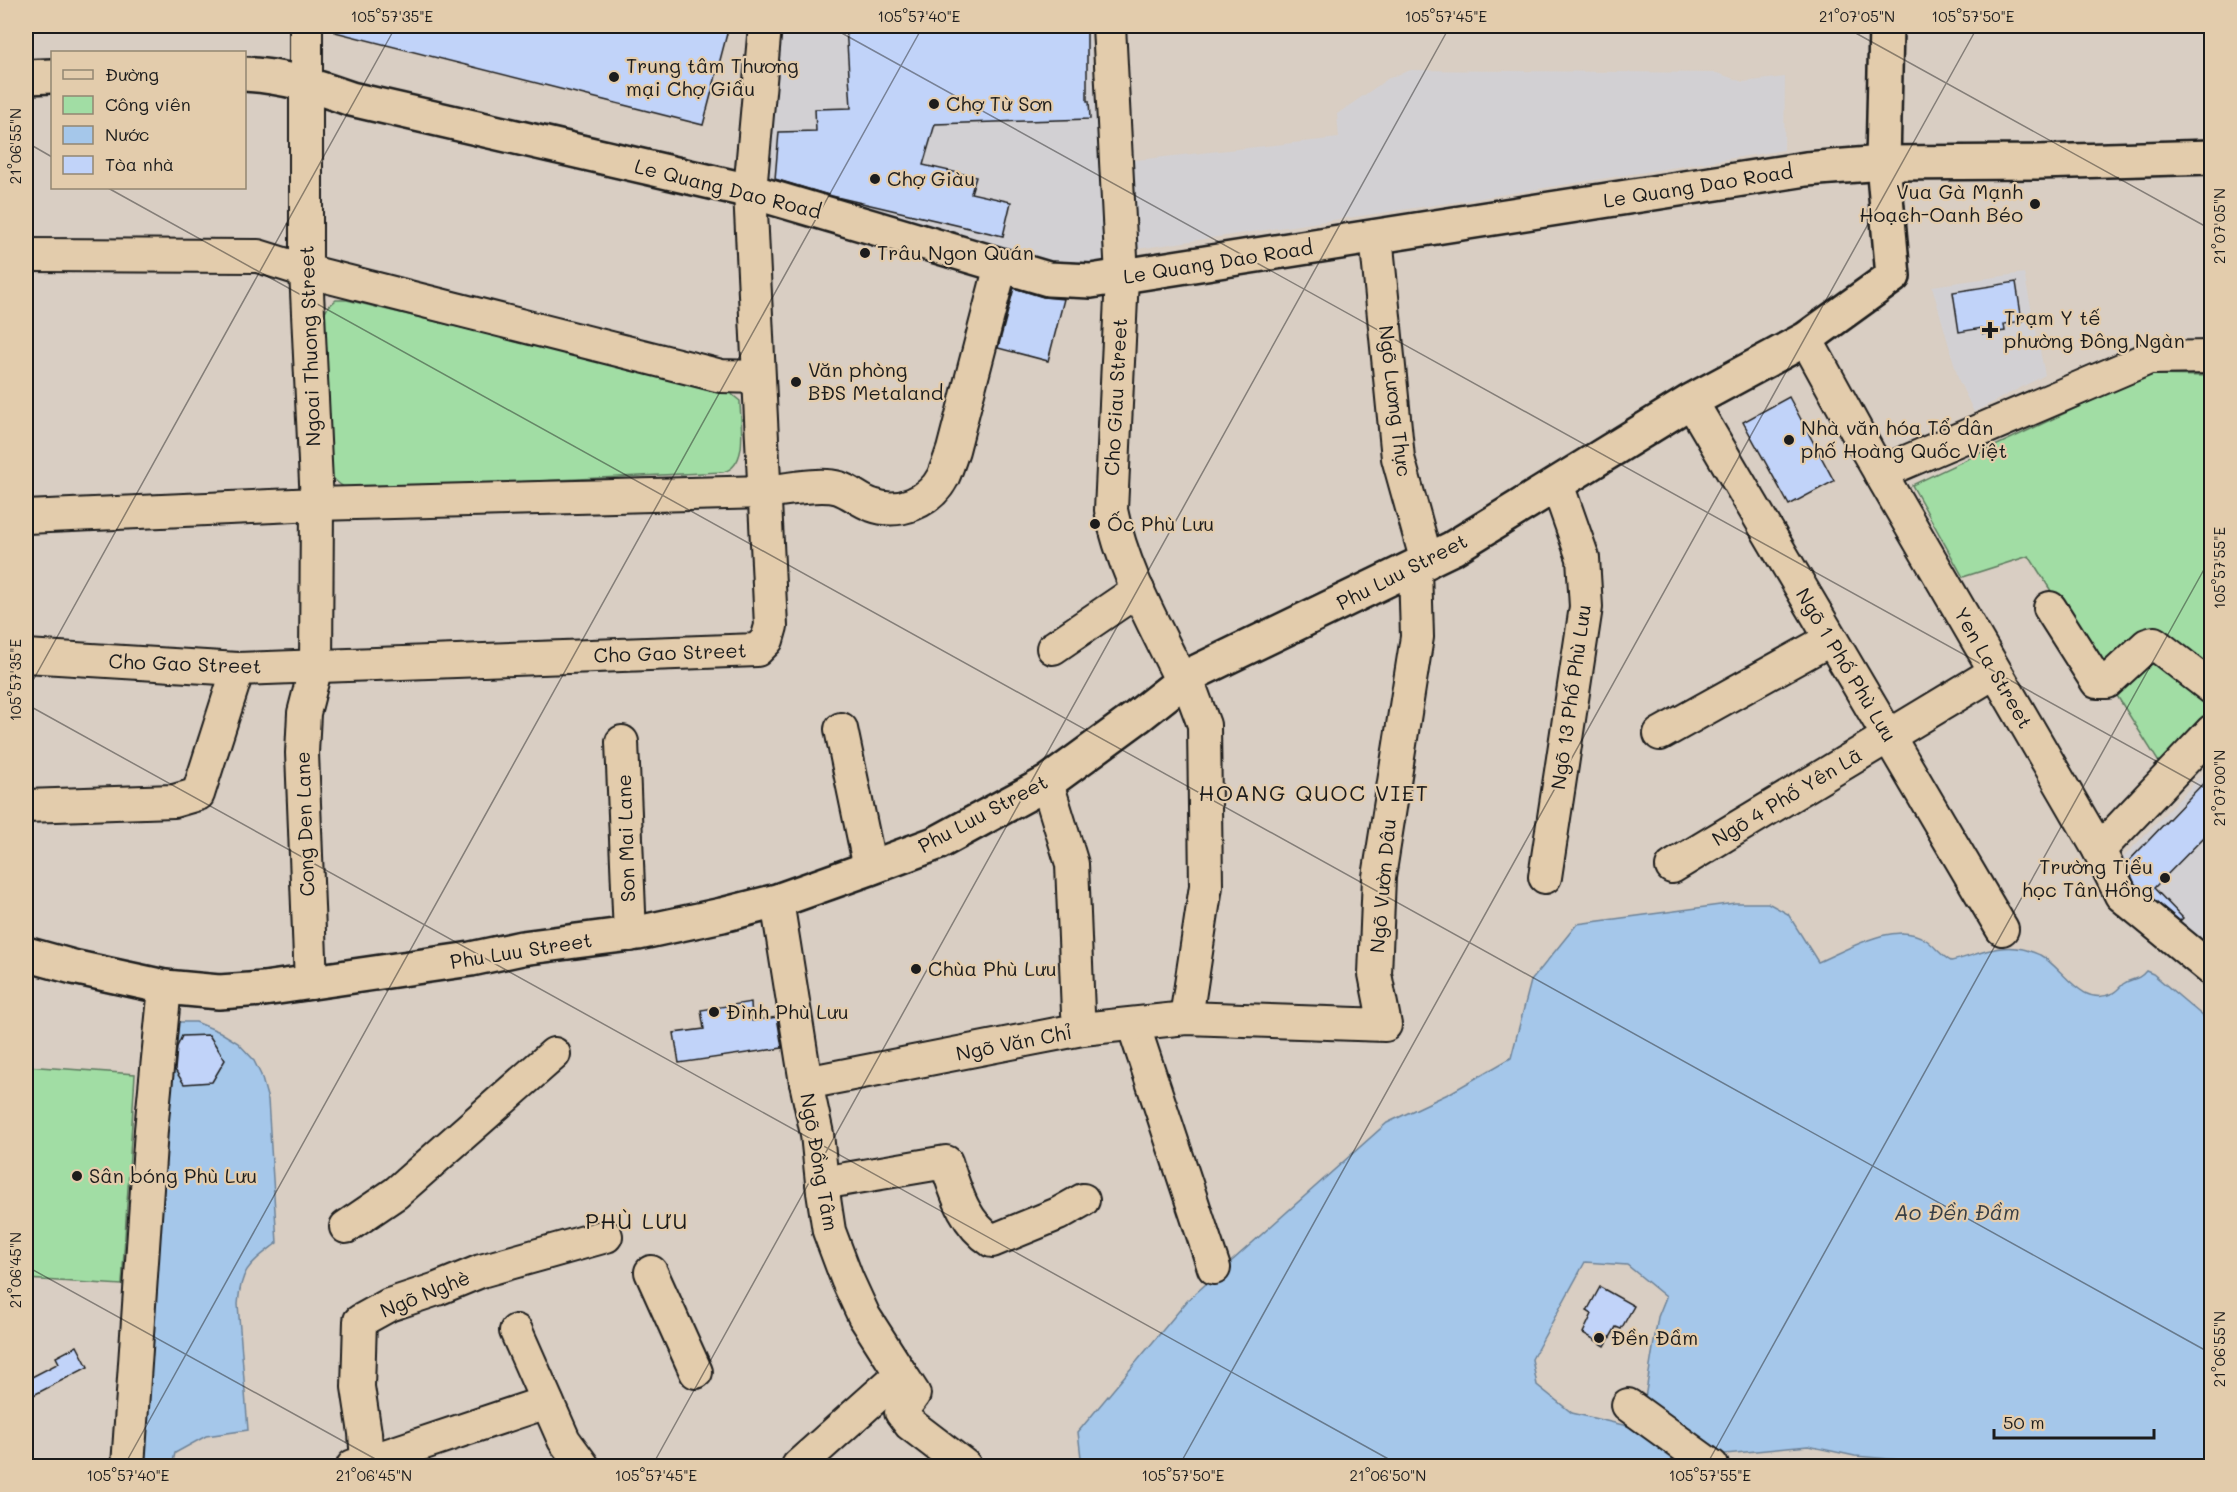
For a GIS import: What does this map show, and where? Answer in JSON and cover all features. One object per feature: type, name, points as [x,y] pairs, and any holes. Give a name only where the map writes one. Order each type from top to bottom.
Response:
[{"type":"main road","points":[[1883,163],[1886,26]]},
{"type":"main road","name":"Le Quang Dao Road","points":[[246,74],[275,76],[305,82],[351,99],[750,191],[1048,279],[1091,281],[1806,169],[1883,163],[2038,162],[2211,157]]},
{"type":"main road","points":[[26,77],[51,76]]},
{"type":"main road","name":"Phu Luu Street","points":[[26,954],[165,987],[219,992],[264,989],[471,959],[522,948],[630,934],[722,915],[777,901],[937,843],[1047,783],[1184,680],[1421,565],[1691,401],[1806,339],[1893,276],[1883,163]]},
{"type":"street","name":"Ngoai Thuong Street","points":[[306,26],[306,271],[316,504],[316,666]]},
{"type":"street","name":"Cho Gao Street","points":[[26,656],[238,669],[757,650],[767,640],[771,626],[750,191],[765,26]]},
{"type":"street","name":"Cho Giau Street","points":[[1109,26],[1122,277],[1111,510],[1116,536],[1138,590],[1204,725],[1206,886],[1186,1018]]},
{"type":"street","name":"Ngõ Lương Thực","points":[[1376,237],[1398,458],[1421,565]]},
{"type":"street","points":[[26,255],[258,256],[306,271],[720,376],[758,377]]},
{"type":"street","points":[[26,517],[316,504],[765,492],[828,486],[839,488],[872,506],[891,509],[920,501],[933,492],[943,477],[953,450],[1001,265]]},
{"type":"street","name":"Yen La Street","points":[[1806,339],[1880,473],[2099,850],[2121,895],[2211,970]]},
{"type":"street","points":[[1880,473],[2149,358],[2211,357]]},
{"type":"street","name":"Ngõ 1 Phố Phù Lưu","points":[[1691,401],[2002,929]]},
{"type":"street","name":"Ngõ 13 Phố Phù Lưu","points":[[1545,877],[1586,607],[1583,558],[1557,484]]},
{"type":"street","name":"Ngõ Vườn Dâu","points":[[1186,1018],[1385,1025],[1375,974],[1380,877],[1417,637],[1421,565]]},
{"type":"street","points":[[1053,648],[1138,590]]},
{"type":"street","points":[[2050,608],[2097,682],[2107,682],[2147,645],[2154,643],[2211,688]]},
{"type":"street","points":[[1660,734],[1831,639]]},
{"type":"street","name":"Cong Den Lane","points":[[311,982],[302,753],[304,713],[316,666]]},
{"type":"street","points":[[26,806],[174,801],[198,794],[238,669]]},
{"type":"street","name":"Ngõ 4 Phố Yên Lã","points":[[1672,867],[1995,672]]},
{"type":"street","points":[[841,729],[870,868]]},
{"type":"street","points":[[2099,850],[2211,731]]},
{"type":"street","name":"Son Mai Lane","points":[[622,742],[630,934]]},
{"type":"street","name":"Ngõ Văn Chỉ","points":[[806,1083],[1082,1029],[1078,1013],[1072,864],[1047,783]]},
{"type":"street","name":"Ngõ Đồng Tâm","points":[[777,901],[806,1083],[817,1134],[829,1232],[864,1316],[914,1394],[901,1412],[910,1424],[965,1467]]},
{"type":"street","points":[[128,1467],[150,1142],[165,987]]},
{"type":"street","points":[[1082,1029],[1186,1018]]},
{"type":"street","points":[[1133,1024],[1214,1268]]},
{"type":"street","points":[[346,1227],[396,1193],[554,1054]]},
{"type":"street","points":[[822,1183],[946,1162],[963,1210],[981,1233],[992,1240],[1058,1214],[1083,1200]]},
{"type":"street","name":"Ngõ Nghè","points":[[360,1464],[365,1432],[358,1387],[360,1321],[389,1305],[481,1271],[606,1236]]},
{"type":"street","points":[[651,1272],[696,1372]]},
{"type":"street","points":[[516,1331],[564,1440],[583,1467]]},
{"type":"street","points":[[814,1462],[902,1374]]},
{"type":"street","points":[[360,1464],[547,1402]]},
{"type":"street","points":[[1628,1405],[1712,1467]]},
{"type":"shaded area","name":"Chợ Từ Sơn","points":[[780,26],[1089,26],[1108,265],[1014,259],[763,182]]},
{"type":"shaded area","points":[[1411,70],[1717,73],[1743,82],[1785,77],[1784,150],[1130,250],[1127,161],[1339,138],[1337,114],[1389,78]]},
{"type":"shaded area","name":"Trạm Y tế phường Đông Ngàn","points":[[2024,273],[2045,375],[1974,412],[1959,381],[1932,286]]},
{"type":"shaded area","name":"Trường Tiểu học Tân Hồng","points":[[2211,766],[2211,966],[2121,891],[2117,864]]},
{"type":"green space","points":[[336,300],[347,300],[730,393],[740,401],[742,442],[737,461],[723,472],[350,490],[337,482],[328,469],[323,317],[328,307]]},
{"type":"green space","points":[[2146,375],[2211,376],[2211,708],[2160,764],[2029,556],[1963,577],[1912,485]]},
{"type":"green space","name":"Sân bóng Phù Lưu","points":[[26,1066],[135,1074],[122,1285],[26,1279]]},
{"type":"water","name":"Ao Đền Đầm","points":[[1735,903],[1768,903],[1788,914],[1818,962],[1857,944],[1901,933],[1914,934],[1926,940],[1951,961],[1996,949],[2023,949],[2040,955],[2073,984],[2091,996],[2113,993],[2123,984],[2140,977],[2146,971],[2153,974],[2211,1023],[2211,1466],[1920,1466],[1901,1460],[1855,1456],[1808,1446],[1725,1454],[1645,1398],[1658,1317],[1666,1297],[1627,1265],[1585,1262],[1532,1359],[1537,1385],[1572,1413],[1636,1428],[1686,1466],[1082,1466],[1078,1432],[1188,1300],[1387,1123],[1450,1093],[1511,1058],[1531,981],[1577,924]]},
{"type":"water","points":[[168,1022],[196,1022],[220,1032],[238,1043],[253,1059],[261,1075],[268,1100],[277,1243],[248,1268],[239,1292],[248,1430],[206,1436],[175,1453],[172,1466],[137,1466]]},
{"type":"building","name":"Trung tâm Thương mại Chợ Giầu","points":[[336,26],[729,26],[703,125],[335,32]]},
{"type":"building","points":[[846,26],[1087,26],[1087,101],[1089,101],[1090,119],[935,124],[923,165],[976,177],[971,193],[1011,202],[1003,236],[832,196],[775,179],[779,132],[816,131],[815,109],[851,108]]},
{"type":"building","points":[[2016,282],[2022,321],[2004,324],[2005,331],[1983,334],[1982,328],[1959,332],[1953,292]]},
{"type":"building","points":[[1014,288],[1043,297],[1064,299],[1048,361],[998,348]]},
{"type":"building","points":[[1789,397],[1834,481],[1789,505],[1743,422]]},
{"type":"building","points":[[2211,775],[2211,830],[2154,888],[2183,918],[2180,921],[2135,884],[2126,864]]},
{"type":"building","points":[[751,1002],[752,1021],[777,1017],[782,1048],[679,1063],[674,1033],[704,1029],[701,1010]]},
{"type":"building","points":[[209,1035],[225,1060],[212,1082],[184,1084],[175,1070],[177,1047],[182,1036]]},
{"type":"building","points":[[1600,1287],[1634,1306],[1621,1329],[1616,1327],[1605,1346],[1583,1333],[1592,1314],[1587,1311]]},
{"type":"building","points":[[77,1346],[88,1367],[26,1399],[26,1380],[59,1363],[56,1357]]},
{"type":"place","name":"Trung tâm Thương mại Chợ Giầu","points":[[614,77]]},
{"type":"place","name":"Chợ Từ Sơn","points":[[934,104]]},
{"type":"place","name":"Chợ Giàu","points":[[875,179]]},
{"type":"place","name":"Vua Gà Mạnh Hoạch-Oanh Béo","points":[[2035,204]]},
{"type":"place","name":"Trâu Ngon Quán","points":[[865,253]]},
{"type":"place","name":"Trạm Y tế phường Đông Ngàn","points":[[1990,330]]},
{"type":"place","name":"Văn phòng BĐS Metaland","points":[[796,382]]},
{"type":"place","name":"Nhà văn hóa Tổ dân phố Hoàng Quốc Việt","points":[[1789,440]]},
{"type":"place","name":"Ốc Phù Lưu","points":[[1095,524]]},
{"type":"place","name":"Trường Tiểu học Tân Hồng","points":[[2165,878]]},
{"type":"place","name":"Chùa Phù Lưu","points":[[916,969]]},
{"type":"place","name":"Đình Phù Lưu","points":[[714,1012]]},
{"type":"place","name":"Sân bóng Phù Lưu","points":[[77,1176]]},
{"type":"place","name":"Đền Đầm","points":[[1599,1338]]},
{"type":"district","name":"HOANG QUOC VIET","points":[[1314,793]]},
{"type":"district","name":"PHÙ LƯU","points":[[637,1221]]}]
